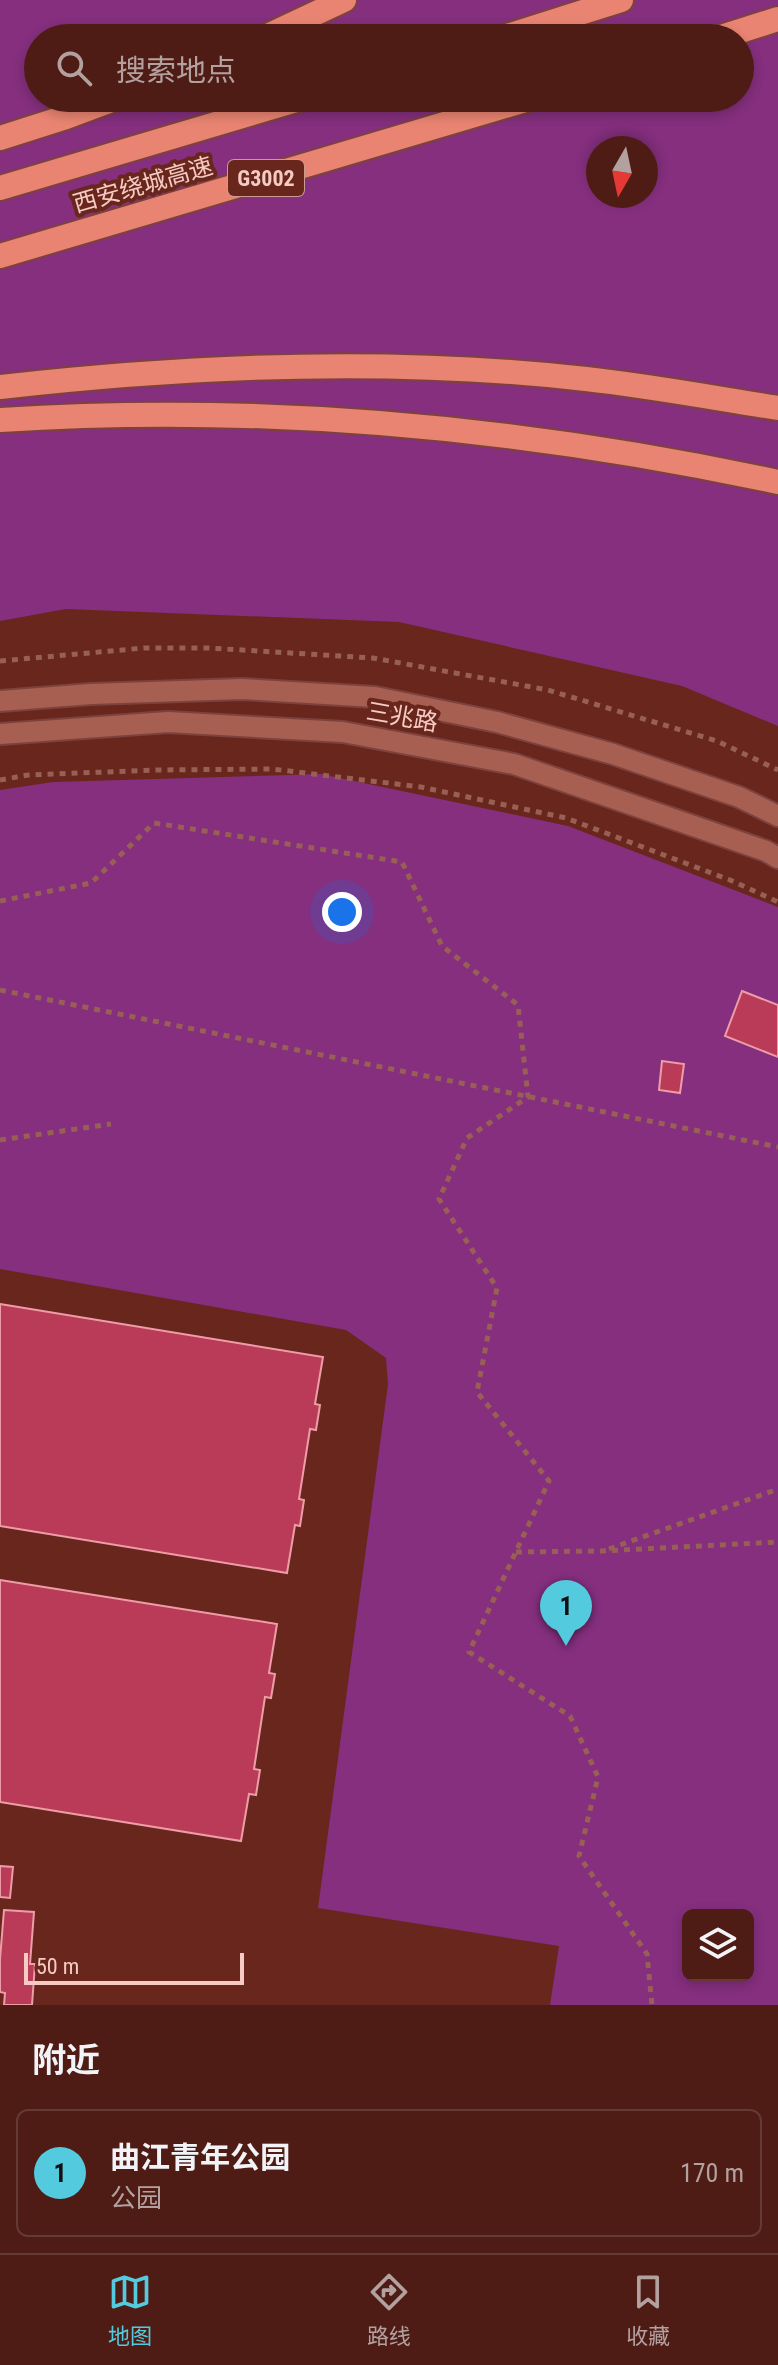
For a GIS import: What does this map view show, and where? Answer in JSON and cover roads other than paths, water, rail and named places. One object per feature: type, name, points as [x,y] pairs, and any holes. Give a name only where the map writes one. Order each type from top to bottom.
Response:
[{"type":"highway","points":[[293,24],[344,0]]},
{"type":"highway","points":[[545,24],[621,0]]},
{"type":"highway","points":[[754,27],[778,19]]},
{"type":"highway","points":[[0,138],[79,112]]},
{"type":"highway","name":"西安绕城高速","points":[[0,188],[256,112]]},
{"type":"highway","name":"西安绕城高速","points":[[0,256],[485,112]]},
{"type":"highway","points":[[0,387],[104,376],[271,367],[371,367],[584,379],[778,408]]},
{"type":"highway","points":[[0,420],[231,414],[402,423],[586,446],[778,482]]},
{"type":"street","name":"三兆路","points":[[0,701],[91,694],[242,689],[375,697],[497,722],[613,754],[739,797],[778,816]]},
{"type":"street","name":"三兆路","points":[[0,734],[168,722],[343,732],[514,764],[766,851],[778,858]]},
{"type":"place","name":"曲江青年公园","points":[[566,1646]]}]
